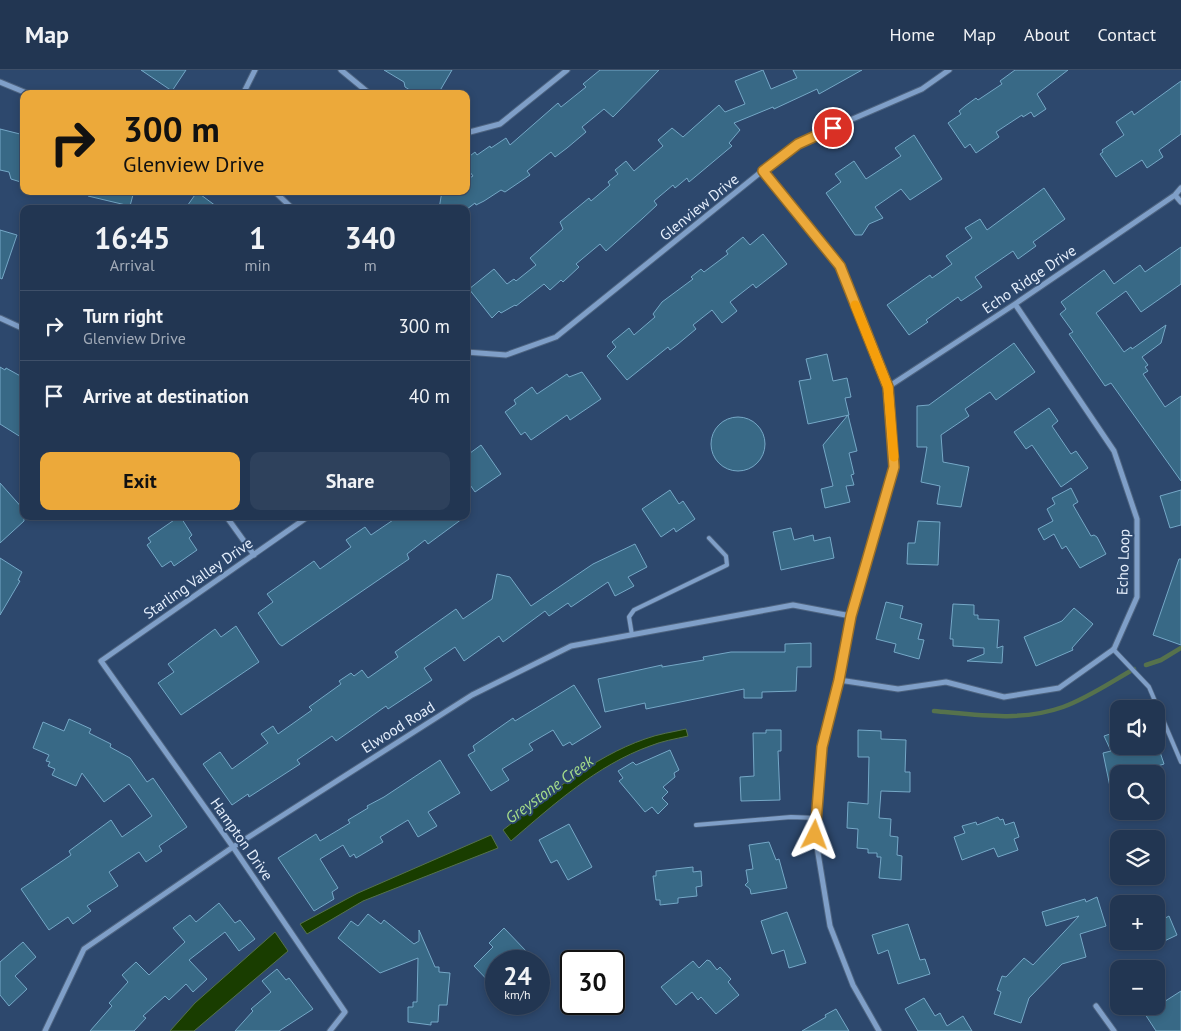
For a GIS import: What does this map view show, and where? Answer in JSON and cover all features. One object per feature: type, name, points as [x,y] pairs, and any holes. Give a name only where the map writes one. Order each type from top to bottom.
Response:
[{"type":"street","points":[[245,90],[255,70]]},
{"type":"street","points":[[341,70],[365,90]]},
{"type":"street","points":[[470,133],[500,124],[566,70]]},
{"type":"street","name":"Glenview Drive","points":[[470,352],[506,355],[556,337],[798,144],[922,89],[949,70]]},
{"type":"street","points":[[0,82],[20,90]]},
{"type":"street","points":[[763,171],[840,266],[888,387],[894,467],[851,616],[839,680],[822,747],[815,835],[830,923],[853,985],[879,1031]]},
{"type":"street","name":"Echo Ridge Drive","points":[[888,387],[1015,304],[1175,195],[1181,188]]},
{"type":"street","points":[[278,195],[289,205]]},
{"type":"street","points":[[1175,195],[1181,202]]},
{"type":"street","name":"Echo Loop","points":[[839,680],[898,689],[946,682],[1004,697],[1059,688],[1113,649],[1137,597],[1137,519],[1114,451],[1015,304]]},
{"type":"street","points":[[0,318],[20,327]]},
{"type":"street","points":[[229,520],[254,554]]},
{"type":"street","name":"Starling Valley Drive","points":[[101,661],[303,520]]},
{"type":"street","name":"Elwood Road","points":[[45,1031],[84,949],[233,847],[472,695],[572,646],[793,605],[851,616]]},
{"type":"street","name":"Hampton Drive","points":[[101,661],[233,847],[345,1012],[330,1031]]},
{"type":"street","points":[[1096,1006],[1114,1031]]},
{"type":"lane","points":[[632,635],[629,617],[634,610],[727,565],[726,556],[709,538]]},
{"type":"lane","points":[[1113,649],[1148,687],[1181,762]]},
{"type":"lane","points":[[696,825],[791,817],[816,818]]},
{"type":"shaded area","points":[[686,729],[688,736],[650,746],[631,754],[594,775],[559,800],[511,841],[503,830],[571,778],[607,756],[650,737]]},
{"type":"shaded area","points":[[491,835],[498,848],[363,901],[307,934],[300,924],[358,893]]},
{"type":"shaded area","points":[[275,932],[288,951],[194,1031],[170,1031],[195,1003]]},
{"type":"building","points":[[141,70],[186,70],[173,90]]},
{"type":"building","points":[[384,70],[452,70],[440,90],[410,90],[405,87],[404,82]]},
{"type":"building","points":[[600,70],[659,70],[613,117],[604,109],[582,127],[586,132],[567,148],[555,157],[551,152],[527,171],[530,175],[505,192],[501,190],[484,201],[476,205],[475,203],[470,207],[470,205],[440,205],[441,195],[470,195],[470,178],[473,176],[470,172],[470,156],[475,152],[477,155],[506,138],[510,145],[558,103],[561,107],[586,87],[583,84]]},
{"type":"building","points":[[763,70],[771,89],[797,78],[793,70],[862,70],[819,94],[817,89],[774,109],[773,107],[734,123],[740,130],[729,143],[732,146],[689,182],[687,178],[675,188],[673,185],[654,201],[657,205],[606,251],[600,244],[576,264],[579,267],[563,282],[561,280],[550,290],[544,284],[516,306],[501,313],[499,311],[492,318],[470,288],[494,269],[507,284],[514,279],[516,281],[536,265],[530,258],[563,229],[560,222],[589,198],[591,201],[610,185],[608,182],[618,174],[615,170],[626,161],[634,171],[663,146],[658,140],[672,128],[683,137],[719,105],[725,112],[745,104],[735,81]]},
{"type":"building","points":[[1015,70],[1068,70],[1037,94],[1046,109],[1034,117],[1031,112],[1023,117],[1022,115],[996,132],[999,137],[976,153],[970,144],[965,148],[948,123],[961,114],[959,111],[976,98],[978,100],[1002,84],[1000,81]]},
{"type":"building","points":[[1181,81],[1181,134],[1159,150],[1163,157],[1147,168],[1142,160],[1116,177],[1100,154],[1103,152],[1102,150],[1124,135],[1116,122],[1132,111],[1134,115]]},
{"type":"building","points":[[0,129],[20,134],[20,182],[11,179],[9,172],[0,170]]},
{"type":"building","points":[[914,135],[942,179],[910,200],[901,189],[875,207],[883,218],[869,224],[862,235],[855,235],[826,193],[841,182],[835,174],[854,161],[866,179],[901,156],[895,148]]},
{"type":"building","points":[[1044,188],[1065,219],[1033,242],[1036,246],[1018,259],[1013,251],[975,277],[982,287],[961,301],[958,297],[909,335],[887,305],[930,275],[932,278],[952,264],[946,256],[972,238],[965,228],[980,219],[987,230]]},
{"type":"building","points":[[88,195],[133,195],[130,205]]},
{"type":"building","points":[[195,195],[201,195],[215,205],[188,205]]},
{"type":"building","points":[[0,230],[17,235],[2,279],[0,278]]},
{"type":"building","points":[[763,234],[787,264],[756,288],[753,284],[730,302],[737,311],[722,323],[712,310],[693,325],[696,329],[678,344],[670,350],[668,347],[627,380],[607,356],[616,347],[612,342],[629,328],[634,335],[655,317],[653,314],[662,302],[693,279],[691,277],[701,269],[704,272],[728,254],[726,251],[743,237],[750,245]]},
{"type":"building","points":[[1181,247],[1181,284],[1141,312],[1126,291],[1096,313],[1124,352],[1131,347],[1132,349],[1166,325],[1161,343],[1142,357],[1148,365],[1145,367],[1148,371],[1143,374],[1165,407],[1181,396],[1181,481],[1111,383],[1105,386],[1069,334],[1073,332],[1060,314],[1066,309],[1061,302],[1104,270],[1114,284],[1140,265],[1145,272]]},
{"type":"building","points":[[1014,343],[1035,372],[996,400],[990,392],[965,409],[969,416],[941,435],[943,462],[969,467],[961,507],[937,504],[940,486],[921,482],[927,447],[917,447],[917,406],[929,405]]},
{"type":"building","points":[[827,354],[833,381],[847,378],[851,397],[845,398],[849,415],[808,424],[799,381],[811,379],[806,359]]},
{"type":"building","points":[[0,367],[20,376],[20,436],[0,424]]},
{"type":"building","points":[[582,372],[601,399],[570,420],[567,415],[531,440],[525,432],[521,435],[505,412],[516,404],[514,400],[532,387],[537,394],[567,374],[569,377]]},
{"type":"building","points":[[1049,408],[1058,421],[1052,426],[1071,454],[1076,451],[1088,468],[1061,487],[1032,445],[1026,449],[1014,432]]},
{"type":"building","points":[[848,415],[857,451],[849,453],[854,474],[851,475],[854,485],[846,486],[850,502],[825,508],[821,489],[833,486],[823,445]]},
{"type":"building","points":[[733,417],[743,417],[753,421],[761,429],[765,444],[761,459],[753,467],[743,471],[733,471],[723,467],[715,459],[711,449],[711,439],[715,429],[723,421]]},
{"type":"building","points":[[481,445],[501,474],[475,492],[470,485],[470,453]]},
{"type":"building","points":[[0,483],[20,506],[20,520],[24,521],[0,543]]},
{"type":"building","points":[[1071,488],[1078,502],[1073,505],[1091,536],[1097,537],[1106,554],[1080,568],[1066,546],[1062,549],[1054,534],[1044,540],[1038,529],[1053,521],[1047,509],[1055,504],[1052,498]]},
{"type":"building","points":[[670,490],[679,504],[683,501],[695,519],[676,532],[674,528],[661,537],[642,509]]},
{"type":"building","points":[[1181,490],[1181,525],[1170,528],[1160,496]]},
{"type":"building","points":[[174,520],[183,520],[192,535],[189,538],[197,550],[174,566],[171,561],[162,567],[147,545],[151,542],[148,538]]},
{"type":"building","points":[[393,520],[461,520],[428,544],[425,540],[407,554],[409,559],[282,646],[279,644],[258,613],[273,602],[267,594],[314,561],[320,569],[351,547],[346,540],[365,527],[371,535]]},
{"type":"building","points":[[918,521],[940,522],[938,565],[907,564],[908,543],[915,543]]},
{"type":"building","points":[[791,528],[794,540],[813,535],[814,541],[830,537],[834,558],[781,570],[773,532]]},
{"type":"building","points":[[635,544],[647,567],[628,577],[634,586],[615,596],[608,582],[571,607],[568,603],[549,616],[545,611],[503,642],[499,636],[464,661],[455,647],[424,668],[432,680],[388,709],[386,706],[336,741],[332,736],[297,760],[300,764],[249,797],[248,794],[232,805],[203,764],[220,752],[232,769],[268,743],[261,734],[273,726],[278,734],[312,710],[309,707],[341,684],[339,681],[351,673],[354,676],[362,670],[368,678],[398,657],[395,652],[456,609],[463,619],[492,599],[497,574],[510,577],[531,606],[593,564]]},
{"type":"building","points":[[0,558],[22,572],[18,580],[20,581],[0,615]]},
{"type":"building","points":[[1179,559],[1181,559],[1181,645],[1153,635]]},
{"type":"building","points":[[886,602],[903,606],[900,618],[922,624],[918,639],[924,640],[919,659],[894,652],[896,644],[876,639]]},
{"type":"building","points":[[953,604],[974,605],[974,615],[978,615],[978,619],[999,620],[997,648],[1003,646],[1002,663],[967,661],[984,654],[984,648],[953,646],[953,639],[950,639]]},
{"type":"building","points":[[1074,608],[1093,624],[1072,648],[1073,650],[1036,666],[1024,637],[1062,621]]},
{"type":"building","points":[[236,626],[259,662],[181,715],[158,683],[174,672],[168,664],[215,629],[221,637]]},
{"type":"building","points":[[811,643],[811,667],[797,667],[796,691],[762,692],[762,698],[744,698],[744,689],[646,709],[645,703],[605,712],[598,679],[662,665],[662,667],[704,660],[703,657],[731,652],[785,652],[785,644]]},
{"type":"building","points":[[574,685],[601,727],[572,745],[570,742],[563,746],[553,730],[529,744],[533,750],[502,769],[509,780],[491,791],[468,755],[475,751],[473,746],[513,718],[515,721]]},
{"type":"building","points":[[69,719],[91,729],[89,733],[111,744],[110,747],[130,758],[147,782],[153,778],[187,827],[159,846],[162,851],[146,862],[139,852],[109,872],[118,886],[87,906],[91,911],[73,924],[68,917],[49,930],[21,889],[71,855],[69,851],[111,820],[122,837],[152,816],[129,784],[104,802],[82,773],[76,786],[52,775],[55,769],[48,766],[50,762],[46,761],[49,755],[33,748],[43,722],[64,731]]},
{"type":"building","points":[[766,730],[781,730],[781,751],[778,751],[780,800],[741,801],[740,777],[754,776],[753,733],[766,733]]},
{"type":"building","points":[[858,730],[881,731],[881,739],[906,740],[905,772],[910,772],[910,792],[881,791],[879,818],[891,819],[890,836],[898,837],[897,855],[902,856],[901,880],[879,878],[881,857],[877,857],[877,853],[868,853],[868,849],[857,848],[858,829],[847,828],[848,802],[868,804],[869,757],[858,757]]},
{"type":"building","points":[[1110,734],[1110,749],[1104,736]]},
{"type":"building","points":[[670,750],[679,770],[674,773],[675,777],[663,787],[668,792],[662,798],[668,804],[658,814],[652,807],[645,812],[619,781],[623,778],[618,771],[633,762],[636,765]]},
{"type":"building","points":[[1110,751],[1110,755],[1161,755],[1164,764],[1110,765],[1110,787],[1103,753]]},
{"type":"building","points":[[440,760],[460,793],[428,812],[437,826],[418,837],[408,820],[380,837],[383,842],[356,858],[354,854],[350,857],[343,845],[320,859],[338,888],[332,892],[334,899],[314,911],[278,858],[316,834],[320,841],[350,823],[348,820],[368,808],[367,806]]},
{"type":"building","points":[[998,817],[1000,820],[1003,819],[1005,825],[1014,822],[1019,837],[1014,839],[1018,850],[998,857],[994,848],[962,860],[954,837],[965,833],[962,826],[976,822],[977,825]]},
{"type":"building","points":[[569,824],[592,867],[568,880],[557,860],[551,863],[539,840]]},
{"type":"building","points":[[769,842],[776,860],[779,859],[787,888],[751,894],[750,889],[745,885],[748,882],[746,870],[753,869],[749,845]]},
{"type":"building","points":[[693,867],[693,872],[701,871],[702,886],[696,887],[697,896],[678,898],[678,903],[660,905],[660,900],[656,900],[653,876],[656,876],[656,871]]},
{"type":"building","points":[[1097,897],[1106,926],[1080,934],[1086,957],[1062,964],[1029,998],[1021,1023],[994,1014],[1001,992],[997,990],[1002,976],[1006,977],[1024,958],[1033,965],[1079,916],[1046,926],[1042,912],[1085,899],[1086,902]]},
{"type":"building","points":[[219,903],[235,923],[240,920],[255,939],[239,951],[225,932],[189,960],[207,979],[193,992],[186,984],[169,1000],[165,996],[143,1016],[146,1018],[134,1031],[90,1031],[112,1006],[109,1003],[128,982],[122,975],[136,962],[149,975],[185,942],[173,928],[190,915],[196,922]]},
{"type":"building","points":[[787,912],[806,963],[789,968],[784,950],[772,954],[761,921]]},
{"type":"building","points":[[368,914],[381,924],[384,920],[414,944],[419,941],[419,930],[435,967],[439,967],[439,972],[450,973],[447,1005],[439,1005],[438,1022],[431,1022],[431,1025],[408,1022],[408,1007],[413,1007],[413,1002],[417,1002],[418,958],[380,973],[338,938],[351,921],[358,926]]},
{"type":"building","points":[[1169,916],[1177,935],[1165,941],[1165,918]]},
{"type":"building","points":[[908,924],[920,960],[925,959],[930,974],[898,984],[888,950],[878,954],[872,935]]},
{"type":"building","points":[[504,928],[525,950],[490,950],[493,947],[489,943]]},
{"type":"building","points":[[23,942],[36,957],[15,976],[27,989],[9,1006],[0,995],[0,962]]},
{"type":"building","points":[[485,955],[485,978],[474,966]]},
{"type":"building","points":[[707,960],[717,970],[720,967],[731,979],[728,982],[739,995],[716,1014],[701,997],[698,1000],[692,992],[676,1005],[661,987],[693,961],[699,968]]},
{"type":"building","points":[[277,969],[286,980],[289,978],[313,1009],[279,1031],[235,1031],[253,1011],[251,1009],[271,992],[262,981]]},
{"type":"building","points":[[1181,991],[1181,1031],[1156,1031],[1146,1015],[1165,1015],[1165,1001]]},
{"type":"building","points":[[924,998],[935,1016],[940,1013],[947,1026],[963,1016],[972,1031],[918,1031],[905,1009]]},
{"type":"building","points":[[836,1009],[849,1031],[802,1031],[826,1017],[825,1015]]},
{"type":"waterway","name":"Greystone Creek","points":[[1146,665],[1161,660],[1181,648]]},
{"type":"waterway","name":"Greystone Creek","points":[[934,711],[999,716],[1031,715],[1047,712],[1081,699],[1134,669]]},
{"type":"slow traffic","points":[[855,305],[888,387],[894,457]]},
{"type":"route","points":[[815,835],[822,747],[839,680],[851,616],[894,467],[888,387],[840,266],[763,171],[798,144],[833,128]]}]
